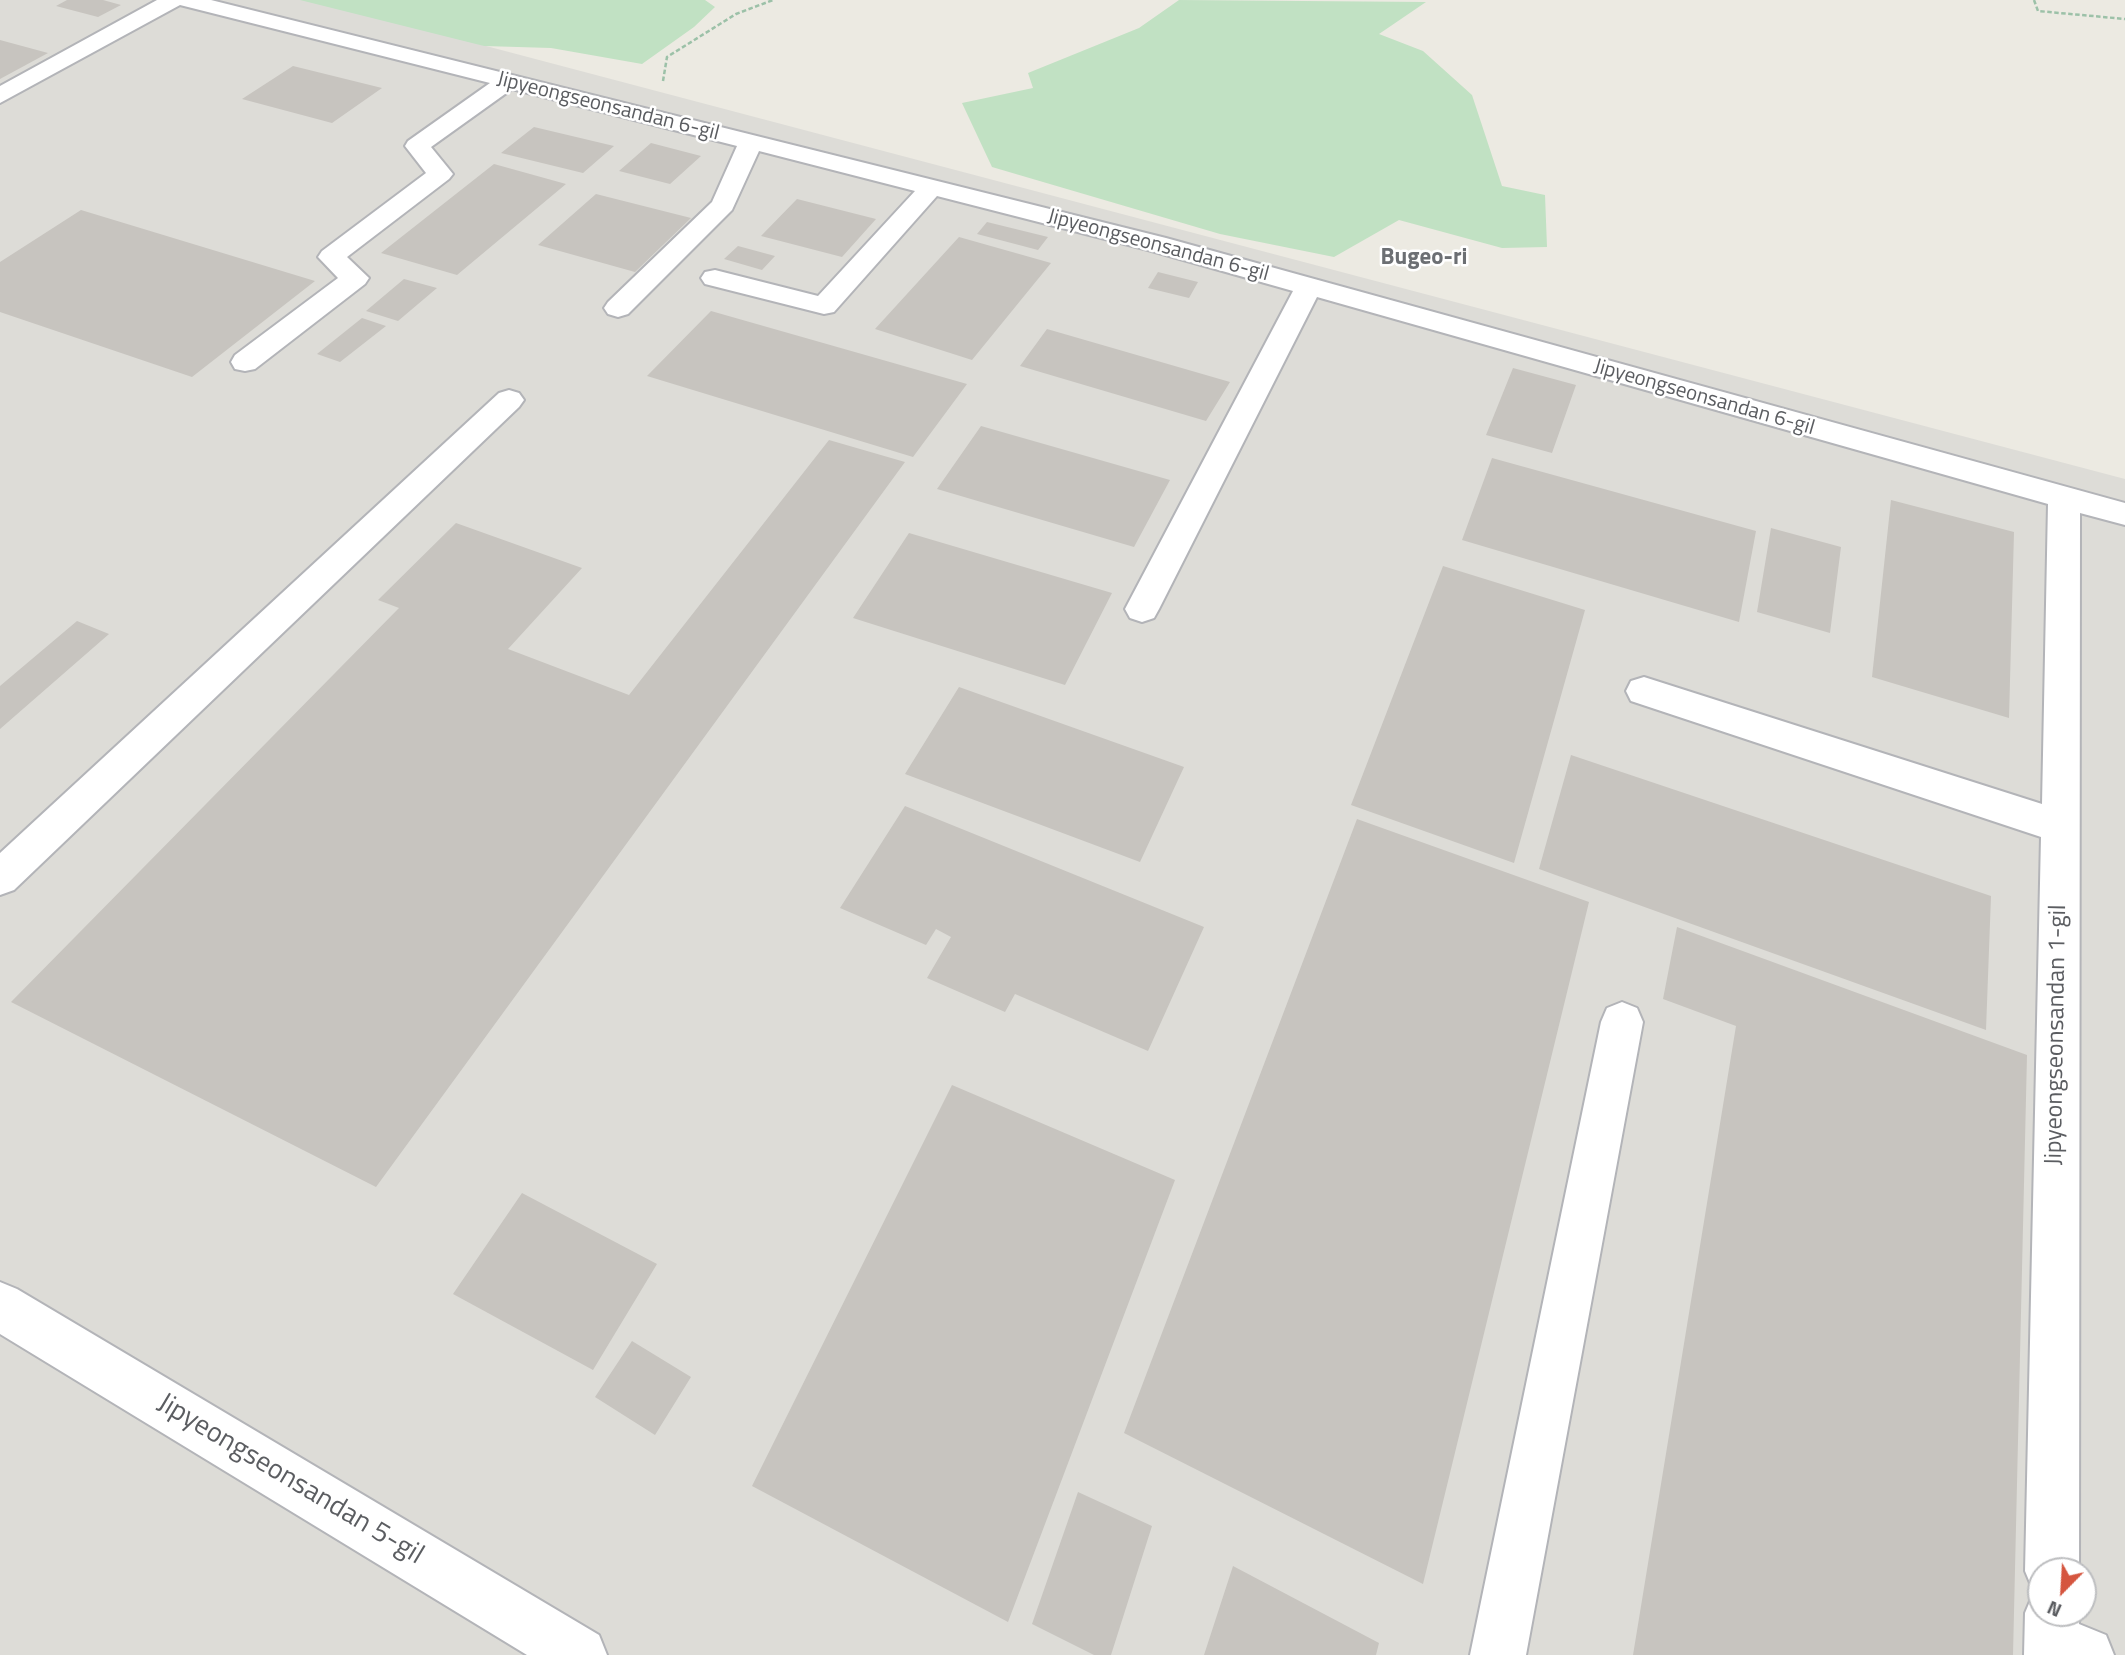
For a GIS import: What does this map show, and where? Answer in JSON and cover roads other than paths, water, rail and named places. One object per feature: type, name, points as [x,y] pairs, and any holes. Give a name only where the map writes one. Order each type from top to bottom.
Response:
[{"type":"street","points":[[0,96],[173,0]]},
{"type":"street","name":"Jipyeongseonsandan 6-gil","points":[[185,0],[1157,244],[2125,514]]},
{"type":"street","points":[[245,362],[355,278],[331,257],[440,174],[417,146],[507,82]]},
{"type":"street","points":[[618,309],[723,205],[750,143]]},
{"type":"street","points":[[715,278],[824,306],[930,189]]},
{"type":"street","points":[[1142,609],[1309,286]]},
{"type":"street","points":[[0,878],[509,400]]},
{"type":"street","name":"Jipyeongseonsandan 1-gil","points":[[2052,1557],[2064,499]]},
{"type":"street","points":[[1644,691],[2061,827]]},
{"type":"street","points":[[1498,1655],[1622,1022]]},
{"type":"street","name":"Jipyeongseonsandan 5-gil","points":[[0,1306],[579,1655]]},
{"type":"district","name":"Bugeo-ri","points":[[1424,258]]}]
